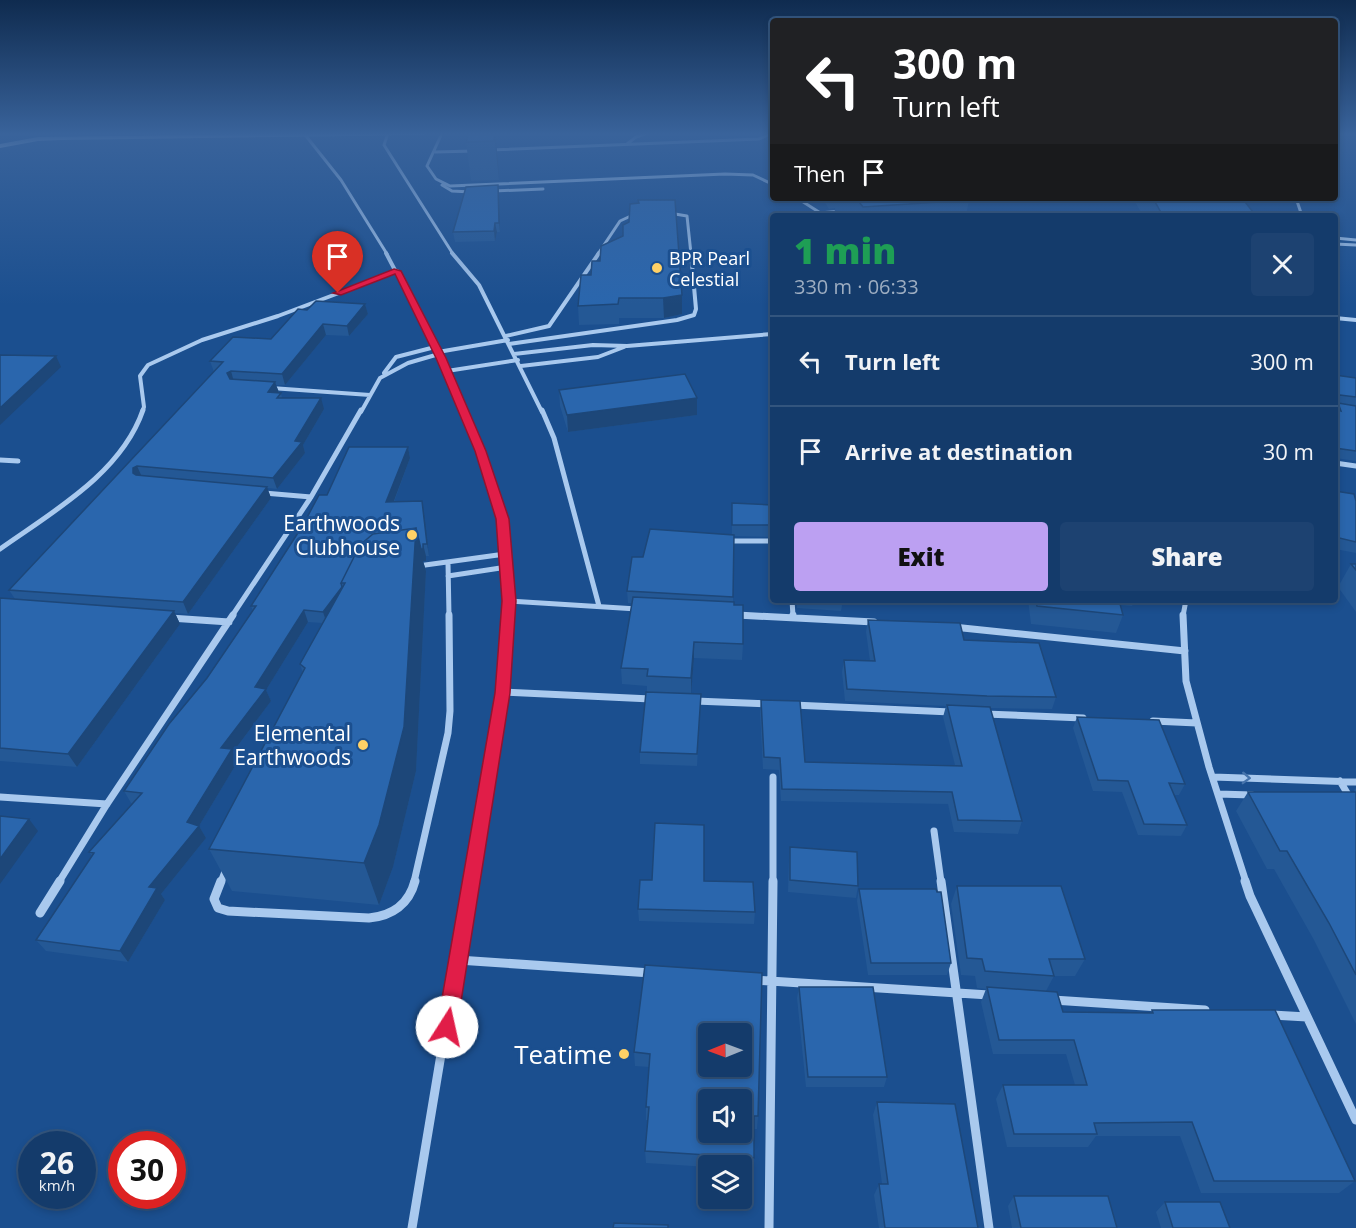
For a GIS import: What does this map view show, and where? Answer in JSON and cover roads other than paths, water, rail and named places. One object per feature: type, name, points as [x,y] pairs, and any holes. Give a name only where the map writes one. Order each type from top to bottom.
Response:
[{"type":"street","points":[[347,190],[397,271],[447,372],[480,451],[502,519],[507,567],[509,601],[502,693],[412,1228]]},
{"type":"street","points":[[412,190],[447,248],[479,285],[521,366],[554,438],[599,606]]},
{"type":"street","points":[[447,190],[477,192]]},
{"type":"street","points":[[486,192],[518,190]]},
{"type":"street","points":[[802,201],[820,213]]},
{"type":"street","points":[[829,213],[843,211]]},
{"type":"street","points":[[40,914],[107,804],[311,497],[380,378],[394,367],[437,351],[508,340],[554,337],[677,320],[694,315],[696,309],[687,216],[680,213],[662,213]]},
{"type":"street","points":[[508,340],[547,327],[620,221],[628,216],[643,214]]},
{"type":"street","points":[[1338,238],[1356,240]]},
{"type":"street","points":[[1338,244],[1356,245]]},
{"type":"street","points":[[0,549],[75,495],[115,458],[136,430],[144,407],[140,376],[148,365],[201,340],[278,316],[397,271]]},
{"type":"street","points":[[1338,318],[1356,320]]},
{"type":"street","points":[[547,327],[554,337]]},
{"type":"street","points":[[514,354],[593,345],[627,346],[770,334]]},
{"type":"street","points":[[521,366],[598,357],[627,346]]},
{"type":"street","points":[[447,372],[518,360]]},
{"type":"street","points":[[268,388],[370,395]]},
{"type":"street","points":[[0,460],[18,461]]},
{"type":"street","points":[[1338,463],[1356,466]]},
{"type":"street","points":[[254,492],[311,497]]},
{"type":"street","points":[[715,541],[770,541]]},
{"type":"street","points":[[414,567],[505,554]]},
{"type":"street","points":[[228,865],[214,899],[218,908],[228,911],[369,918],[384,917],[407,901],[412,892],[448,733],[450,711],[448,563]]},
{"type":"street","points":[[448,576],[507,567]]},
{"type":"street","points":[[509,601],[646,609]]},
{"type":"street","points":[[792,603],[793,618]]},
{"type":"street","points":[[1185,603],[1183,609],[1186,681],[1250,896],[1356,1120]]},
{"type":"street","points":[[728,614],[887,623]]},
{"type":"street","points":[[160,617],[229,622]]},
{"type":"street","points":[[946,626],[1185,651]]},
{"type":"street","points":[[502,693],[654,699]]},
{"type":"street","points":[[690,701],[771,704]]},
{"type":"street","points":[[783,705],[960,713]]},
{"type":"street","points":[[971,713],[1090,719]]},
{"type":"street","points":[[1150,721],[1197,723]]},
{"type":"street","points":[[769,1228],[773,981],[773,777]]},
{"type":"street","points":[[1213,777],[1356,782]]},
{"type":"street","points":[[1340,781],[1356,808]]},
{"type":"street","points":[[1218,794],[1263,795]]},
{"type":"street","points":[[1338,796],[1349,796]]},
{"type":"street","points":[[0,797],[107,804]]},
{"type":"street","points":[[934,831],[989,1228]]},
{"type":"street","points":[[458,960],[657,973]]},
{"type":"street","points":[[738,978],[1004,996]]},
{"type":"street","points":[[1038,999],[1214,1011]]},
{"type":"street","points":[[1260,1014],[1307,1017]]},
{"type":"place","name":"BPR Pearl Celestial","points":[[657,268]]},
{"type":"place","name":"Earthwoods Clubhouse","points":[[412,535]]},
{"type":"place","name":"Elemental Earthwoods","points":[[363,745]]},
{"type":"place","name":"Teatime","points":[[624,1054]]}]
